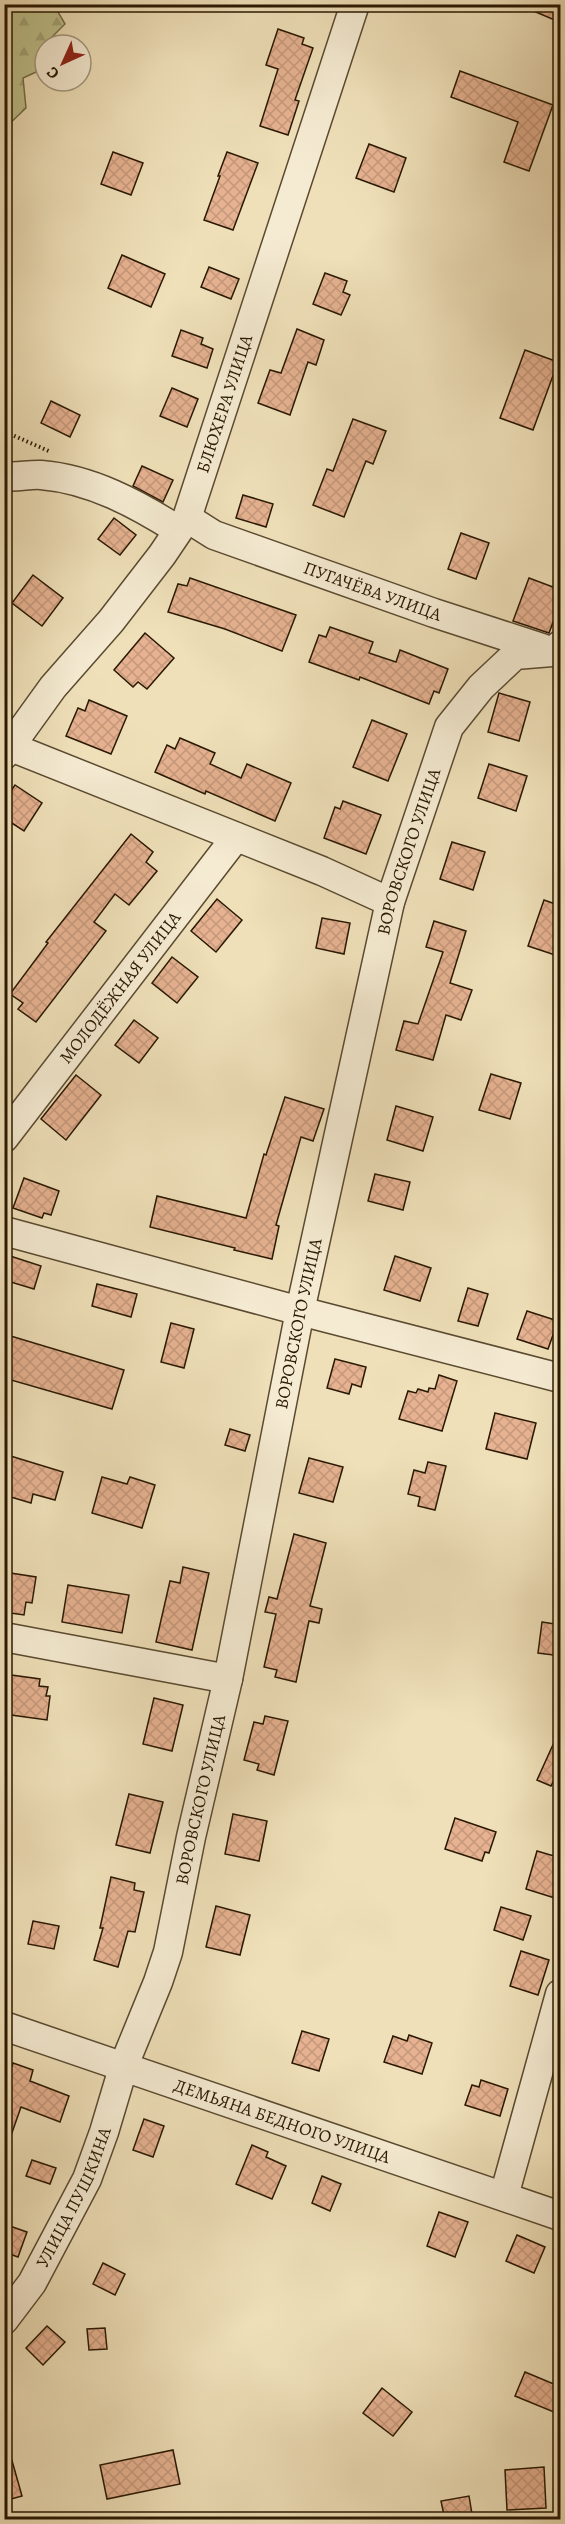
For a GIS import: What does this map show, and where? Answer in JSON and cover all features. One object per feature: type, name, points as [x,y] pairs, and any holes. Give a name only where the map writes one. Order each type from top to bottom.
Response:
[{"type":"street","name":"БЛЮХЕРА УЛИЦА","points":[[8,751],[53,687],[111,621],[162,555],[182,524],[355,4]]},
{"type":"street","name":"ПУГАЧЁВА УЛИЦА","points":[[4,476],[39,475],[75,480],[182,524],[434,613],[558,651]]},
{"type":"street","name":"ВОРОВСКОГО УЛИЦА","points":[[124,2065],[168,1952],[191,1837],[228,1679],[300,1311],[390,902],[449,727],[481,687],[515,655],[558,651]]},
{"type":"street","points":[[8,751],[236,837],[390,902]]},
{"type":"street","name":"МОЛОДЁЖНАЯ УЛИЦА","points":[[4,1138],[236,837]]},
{"type":"street","points":[[4,1231],[300,1311],[561,1377]]},
{"type":"street","points":[[4,1637],[228,1679]]},
{"type":"street","points":[[504,2196],[561,1994]]},
{"type":"street","name":"ДЕМЬЯНА БЕДНОГО УЛИЦА","points":[[4,2026],[124,2065],[561,2216]]},
{"type":"street","name":"УЛИЦА ПУШКИНА","points":[[4,2320],[32,2283],[87,2179],[124,2065]]},
{"type":"green space","points":[[5,4],[54,5],[65,24],[56,33],[33,33],[33,73],[23,78],[26,108],[5,128]]},
{"type":"building","points":[[517,4],[561,4],[561,12],[557,21]]},
{"type":"building","points":[[278,29],[304,38],[302,44],[313,48],[295,100],[299,101],[288,135],[260,126],[278,69],[266,65]]},
{"type":"building","points":[[460,71],[553,105],[529,171],[504,162],[518,122],[451,97]]},
{"type":"building","points":[[369,144],[406,158],[394,192],[356,178]]},
{"type":"building","points":[[113,152],[143,163],[131,195],[101,184]]},
{"type":"building","points":[[227,152],[258,163],[233,230],[204,220]]},
{"type":"building","points":[[122,255],[165,274],[151,307],[108,288]]},
{"type":"building","points":[[209,267],[239,279],[231,299],[201,287]]},
{"type":"building","points":[[325,273],[347,281],[343,292],[350,295],[341,315],[313,304]]},
{"type":"building","points":[[297,329],[324,340],[316,365],[308,362],[290,415],[258,403],[270,370],[281,373]]},
{"type":"building","points":[[181,330],[203,338],[201,344],[213,349],[207,368],[172,356]]},
{"type":"building","points":[[525,350],[558,362],[533,430],[500,418]]},
{"type":"building","points":[[172,388],[198,399],[187,427],[160,416]]},
{"type":"building","points":[[51,401],[80,415],[70,437],[41,423]]},
{"type":"building","points":[[353,419],[386,431],[373,464],[366,461],[344,517],[313,505],[327,469],[333,471]]},
{"type":"building","points":[[142,466],[173,480],[163,502],[133,486]]},
{"type":"building","points":[[243,495],[273,504],[266,527],[236,518]]},
{"type":"building","points":[[114,518],[136,535],[120,555],[98,539]]},
{"type":"building","points":[[461,533],[489,543],[476,579],[448,569]]},
{"type":"building","points":[[33,575],[63,598],[42,626],[12,603]]},
{"type":"building","points":[[190,578],[296,615],[282,651],[225,629],[168,612],[178,584],[187,586]]},
{"type":"building","points":[[529,578],[561,590],[561,601],[549,633],[513,621]]},
{"type":"building","points":[[330,627],[373,642],[369,653],[396,662],[400,650],[448,669],[439,693],[434,691],[429,704],[360,677],[359,680],[309,662],[319,635],[326,637]]},
{"type":"building","points":[[145,633],[174,658],[147,689],[138,682],[133,687],[114,670]]},
{"type":"building","points":[[499,693],[530,702],[519,741],[488,732]]},
{"type":"building","points":[[89,700],[127,716],[111,754],[66,736],[78,708],[85,711]]},
{"type":"building","points":[[372,720],[407,734],[388,781],[353,767]]},
{"type":"building","points":[[180,738],[215,753],[210,764],[241,778],[247,764],[291,783],[275,821],[155,772],[167,745],[175,749]]},
{"type":"building","points":[[489,764],[527,776],[516,811],[478,798]]},
{"type":"building","points":[[15,785],[42,803],[24,831],[4,818],[4,801]]},
{"type":"building","points":[[343,801],[381,815],[366,854],[324,838],[335,807],[340,809]]},
{"type":"building","points":[[131,834],[153,852],[146,862],[157,871],[129,905],[115,894],[94,922],[106,931],[36,1022],[18,1009],[23,1003],[10,994],[48,943],[46,942]]},
{"type":"building","points":[[452,842],[485,852],[473,890],[440,879]]},
{"type":"building","points":[[217,899],[242,920],[216,952],[191,931]]},
{"type":"building","points":[[544,900],[561,906],[561,957],[528,946]]},
{"type":"building","points":[[322,918],[350,923],[344,954],[316,948]]},
{"type":"building","points":[[434,921],[466,931],[450,983],[472,990],[461,1020],[446,1015],[433,1060],[396,1050],[404,1021],[418,1024],[443,952],[426,947]]},
{"type":"building","points":[[172,957],[198,977],[177,1003],[152,983]]},
{"type":"building","points":[[134,1020],[158,1038],[139,1063],[115,1045]]},
{"type":"building","points":[[491,1074],[521,1083],[510,1119],[479,1110]]},
{"type":"building","points":[[76,1075],[101,1095],[66,1140],[41,1119]]},
{"type":"building","points":[[285,1097],[324,1109],[313,1141],[301,1137],[276,1225],[279,1226],[272,1259],[150,1227],[157,1196],[246,1218],[264,1154],[266,1155]]},
{"type":"building","points":[[396,1106],[433,1117],[423,1151],[387,1140]]},
{"type":"building","points":[[375,1174],[410,1182],[403,1210],[368,1201]]},
{"type":"building","points":[[24,1178],[59,1191],[51,1215],[44,1213],[42,1218],[13,1208]]},
{"type":"building","points":[[4,1254],[41,1266],[34,1289],[4,1280]]},
{"type":"building","points":[[395,1256],[431,1268],[420,1301],[384,1290]]},
{"type":"building","points":[[97,1284],[137,1294],[131,1317],[92,1306]]},
{"type":"building","points":[[468,1288],[488,1294],[478,1326],[458,1321]]},
{"type":"building","points":[[527,1311],[558,1321],[548,1349],[517,1339]]},
{"type":"building","points":[[171,1323],[194,1329],[184,1368],[161,1362]]},
{"type":"building","points":[[4,1334],[124,1370],[112,1409],[4,1378]]},
{"type":"building","points":[[335,1359],[366,1367],[361,1387],[352,1384],[349,1394],[327,1388]]},
{"type":"building","points":[[439,1375],[457,1381],[442,1431],[399,1419],[408,1391],[416,1393],[418,1389],[428,1392],[429,1388],[435,1389]]},
{"type":"building","points":[[495,1413],[536,1423],[527,1459],[486,1449]]},
{"type":"building","points":[[230,1429],[250,1435],[245,1451],[225,1445]]},
{"type":"building","points":[[4,1454],[63,1472],[55,1500],[33,1494],[31,1503],[4,1495]]},
{"type":"building","points":[[309,1458],[343,1467],[333,1502],[299,1493]]},
{"type":"building","points":[[428,1462],[446,1466],[435,1510],[418,1506],[420,1497],[408,1494],[414,1470],[425,1473]]},
{"type":"building","points":[[102,1477],[127,1484],[130,1477],[155,1485],[142,1528],[92,1513]]},
{"type":"building","points":[[294,1534],[326,1543],[310,1606],[322,1609],[319,1623],[309,1621],[296,1682],[275,1677],[277,1670],[264,1667],[276,1614],[265,1612],[269,1597],[277,1599]]},
{"type":"building","points":[[183,1567],[209,1573],[192,1650],[156,1642],[170,1581],[180,1583]]},
{"type":"building","points":[[4,1572],[36,1577],[32,1603],[26,1602],[24,1615],[4,1612]]},
{"type":"building","points":[[68,1585],[129,1595],[122,1633],[62,1622]]},
{"type":"building","points":[[542,1622],[561,1625],[561,1656],[538,1653]]},
{"type":"building","points":[[4,1674],[40,1679],[39,1686],[48,1687],[46,1696],[50,1696],[47,1720],[4,1714]]},
{"type":"building","points":[[154,1698],[183,1705],[172,1751],[143,1744]]},
{"type":"building","points":[[265,1716],[288,1721],[274,1775],[257,1770],[259,1764],[244,1760],[254,1722],[263,1724]]},
{"type":"building","points":[[561,1727],[561,1785],[553,1782],[551,1786],[537,1780]]},
{"type":"building","points":[[129,1794],[163,1802],[150,1853],[116,1845]]},
{"type":"building","points":[[233,1814],[267,1821],[259,1861],[225,1854]]},
{"type":"building","points":[[455,1818],[496,1832],[489,1853],[485,1852],[482,1861],[445,1849]]},
{"type":"building","points":[[537,1851],[561,1858],[561,1900],[526,1889]]},
{"type":"building","points":[[111,1877],[135,1883],[134,1890],[144,1892],[135,1932],[128,1931],[118,1967],[94,1960],[103,1928],[100,1928]]},
{"type":"building","points":[[216,1906],[250,1915],[240,1955],[206,1947]]},
{"type":"building","points":[[501,1907],[531,1916],[523,1940],[494,1930]]},
{"type":"building","points":[[33,1921],[59,1926],[54,1949],[28,1944]]},
{"type":"building","points":[[521,1951],[549,1960],[538,1995],[510,1986]]},
{"type":"building","points":[[302,2031],[329,2039],[319,2071],[292,2063]]},
{"type":"building","points":[[409,2035],[432,2043],[422,2074],[384,2062],[393,2036],[407,2041]]},
{"type":"building","points":[[13,2063],[33,2070],[30,2081],[69,2096],[60,2122],[21,2107],[7,2147],[4,2147],[4,2088]]},
{"type":"building","points":[[481,2080],[508,2089],[500,2116],[465,2105],[472,2085],[479,2087]]},
{"type":"building","points":[[144,2119],[164,2126],[153,2157],[133,2150]]},
{"type":"building","points":[[252,2145],[268,2152],[266,2157],[286,2166],[272,2199],[236,2184]]},
{"type":"building","points":[[32,2160],[56,2168],[50,2184],[26,2176]]},
{"type":"building","points":[[322,2176],[341,2184],[330,2211],[312,2203]]},
{"type":"building","points":[[439,2212],[468,2222],[455,2257],[427,2246]]},
{"type":"building","points":[[4,2224],[27,2232],[18,2257],[4,2252]]},
{"type":"building","points":[[517,2235],[545,2247],[534,2273],[506,2261]]},
{"type":"building","points":[[103,2263],[125,2274],[115,2295],[93,2284]]},
{"type":"building","points":[[47,2326],[65,2342],[43,2365],[26,2348]]},
{"type":"building","points":[[105,2328],[107,2349],[89,2350],[87,2329]]},
{"type":"building","points":[[525,2372],[561,2387],[561,2415],[515,2396]]},
{"type":"building","points":[[382,2388],[412,2412],[393,2436],[363,2413]]},
{"type":"building","points":[[9,2450],[22,2496],[4,2501],[4,2451]]},
{"type":"building","points":[[173,2450],[180,2484],[107,2499],[100,2465]]},
{"type":"building","points":[[544,2467],[546,2508],[507,2510],[505,2470]]},
{"type":"building","points":[[469,2496],[473,2520],[445,2520],[441,2501]]}]
